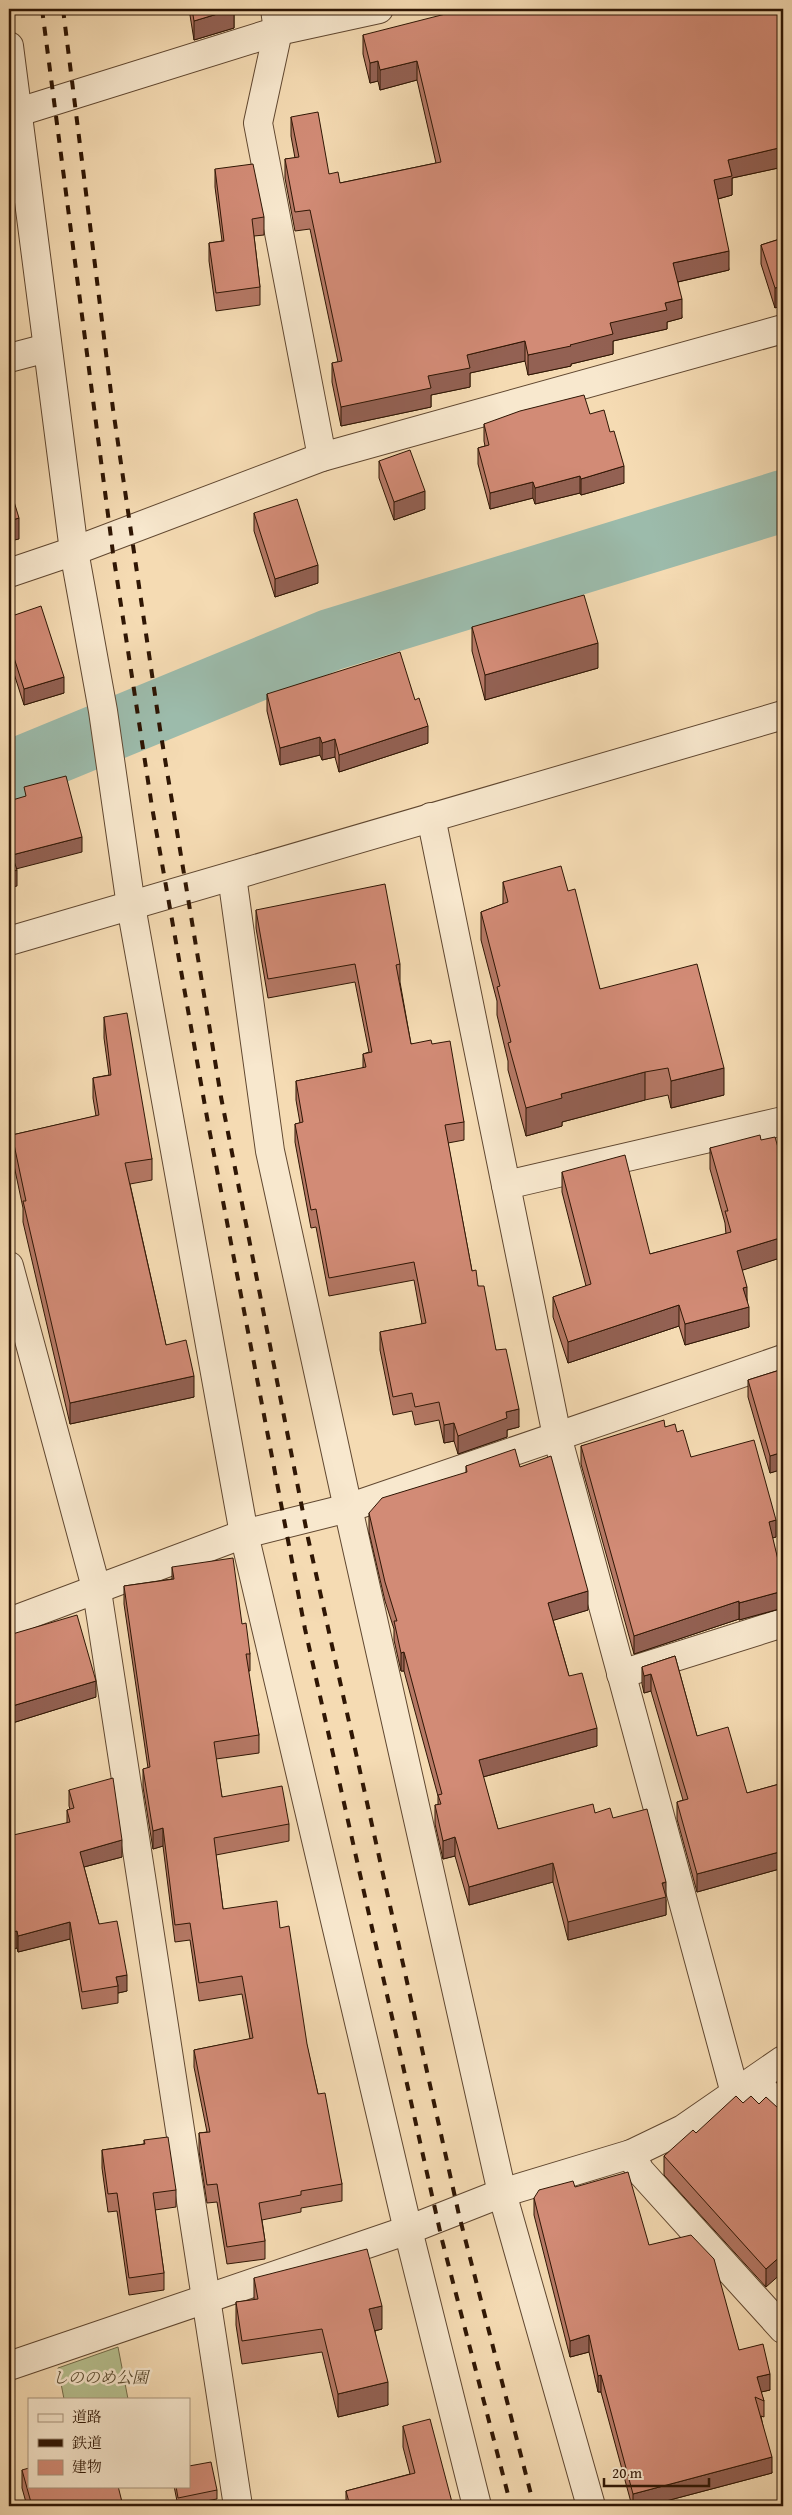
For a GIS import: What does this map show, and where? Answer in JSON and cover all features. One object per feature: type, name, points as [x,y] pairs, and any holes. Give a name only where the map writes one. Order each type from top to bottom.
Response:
[{"type":"street","points":[[12,114],[276,20],[379,9]]},
{"type":"street","points":[[276,20],[258,123],[322,457]]},
{"type":"street","points":[[9,46],[12,114],[47,348],[74,551],[103,711],[132,906],[244,1534],[408,2230],[477,2506]]},
{"type":"street","points":[[9,572],[74,551],[322,457],[783,329]]},
{"type":"street","points":[[9,358],[47,348]]},
{"type":"street","points":[[9,941],[783,715]]},
{"type":"street","points":[[432,817],[558,1436],[621,1674],[745,2087],[783,2112]]},
{"type":"street","points":[[232,876],[270,1151],[348,1508],[502,2194],[591,2506]]},
{"type":"street","points":[[506,1185],[783,1121]]},
{"type":"street","points":[[9,1266],[97,1590],[208,2297],[238,2506]]},
{"type":"street","points":[[9,1622],[244,1534],[348,1508],[783,1359]]},
{"type":"street","points":[[621,1674],[783,1623]]},
{"type":"street","points":[[9,2366],[408,2230],[502,2194],[631,2154],[683,2129],[783,2060]]},
{"type":"street","points":[[631,2154],[640,2171],[783,2329]]},
{"type":"green space","name":"しののめ公園","points":[[118,2347],[128,2398],[64,2398],[58,2368]]},
{"type":"building","points":[[192,9],[234,9],[194,21]]},
{"type":"building","points":[[465,9],[783,9],[783,147],[728,160],[732,176],[714,180],[729,251],[673,263],[682,299],[665,303],[667,310],[610,323],[613,334],[571,346],[528,355],[525,341],[467,355],[470,368],[428,376],[431,388],[341,407],[332,363],[342,361],[310,210],[295,212],[285,159],[299,157],[291,117],[318,112],[329,174],[338,172],[340,183],[441,162],[417,61],[380,70],[378,61],[370,63],[363,35]]},
{"type":"building","points":[[253,164],[264,217],[252,219],[260,287],[216,293],[209,243],[224,241],[215,169]]},
{"type":"building","points":[[783,238],[783,286],[775,288],[761,245]]},
{"type":"building","points":[[584,395],[590,414],[604,410],[610,432],[614,431],[624,466],[581,479],[580,476],[535,488],[533,482],[490,493],[478,448],[489,445],[484,424],[520,411]]},
{"type":"building","points":[[410,450],[425,491],[394,502],[379,461]]},
{"type":"building","points":[[9,458],[12,470],[9,471]]},
{"type":"building","points":[[9,485],[19,518],[9,521]]},
{"type":"building","points":[[297,499],[318,565],[275,579],[254,513]]},
{"type":"building","points":[[584,595],[598,643],[485,675],[472,627]]},
{"type":"building","points":[[41,606],[64,677],[24,689],[9,642],[9,617]]},
{"type":"building","points":[[400,652],[415,700],[419,698],[428,726],[339,755],[335,739],[322,743],[320,737],[280,748],[267,694]]},
{"type":"building","points":[[66,776],[82,837],[12,855],[17,870],[9,873],[9,801],[26,796],[24,787]]},
{"type":"building","points":[[561,866],[568,891],[575,889],[600,989],[697,964],[724,1068],[671,1081],[668,1068],[645,1072],[561,1094],[562,1098],[526,1108],[508,1043],[511,1042],[497,987],[500,986],[481,912],[508,902],[503,882]]},
{"type":"building","points":[[385,884],[400,964],[396,965],[411,1044],[431,1040],[432,1044],[450,1041],[464,1122],[445,1125],[472,1271],[476,1270],[478,1286],[484,1286],[496,1350],[506,1349],[519,1409],[506,1412],[507,1418],[458,1436],[454,1423],[444,1425],[439,1402],[415,1407],[412,1393],[393,1397],[380,1332],[426,1323],[414,1262],[329,1278],[316,1209],[311,1210],[295,1124],[303,1122],[296,1081],[366,1067],[363,1054],[372,1052],[355,964],[268,979],[256,910]]},
{"type":"building","points":[[127,1013],[152,1159],[125,1163],[166,1345],[186,1340],[194,1376],[70,1403],[23,1201],[26,1201],[12,1135],[99,1115],[93,1078],[111,1075],[104,1017]]},
{"type":"building","points":[[760,1135],[761,1140],[775,1137],[783,1165],[783,1237],[737,1251],[747,1287],[743,1288],[749,1307],[685,1324],[679,1305],[568,1342],[553,1297],[591,1284],[562,1172],[625,1155],[650,1254],[731,1232],[725,1211],[728,1211],[710,1148]]},
{"type":"building","points":[[783,1369],[783,1452],[770,1456],[748,1380]]},
{"type":"building","points":[[664,1420],[665,1427],[675,1424],[677,1432],[683,1430],[691,1457],[754,1440],[776,1520],[769,1522],[783,1581],[783,1591],[739,1603],[739,1601],[634,1636],[581,1446]]},
{"type":"building","points":[[515,1449],[520,1467],[551,1456],[588,1591],[548,1603],[569,1676],[582,1673],[597,1728],[479,1760],[498,1829],[593,1804],[595,1813],[610,1808],[613,1818],[647,1809],[666,1882],[662,1883],[666,1897],[568,1922],[553,1863],[469,1887],[455,1837],[443,1841],[435,1805],[441,1804],[438,1795],[442,1794],[404,1652],[401,1653],[394,1621],[397,1621],[385,1582],[369,1513],[382,1498],[467,1472],[466,1466]]},
{"type":"building","points":[[9,1480],[12,1492],[9,1493]]},
{"type":"building","points":[[233,1558],[242,1624],[246,1623],[250,1654],[246,1654],[259,1735],[214,1742],[222,1797],[282,1786],[289,1824],[214,1838],[223,1909],[277,1901],[280,1928],[289,1926],[307,2044],[318,2094],[325,2093],[342,2184],[301,2191],[301,2195],[259,2203],[265,2241],[227,2247],[217,2184],[207,2185],[199,2133],[210,2132],[194,2050],[253,2038],[242,1976],[199,1983],[190,1923],[175,1925],[163,1828],[153,1831],[143,1769],[150,1767],[124,1586],[174,1579],[172,1567]]},
{"type":"building","points":[[77,1615],[96,1681],[9,1707],[9,1657],[12,1656],[9,1635]]},
{"type":"building","points":[[675,1656],[697,1736],[728,1727],[747,1793],[783,1783],[783,1851],[697,1874],[677,1802],[688,1799],[651,1674],[644,1676],[642,1667]]},
{"type":"building","points":[[113,1778],[122,1840],[80,1852],[99,1924],[117,1921],[127,1975],[116,1977],[118,1986],[82,1992],[70,1922],[18,1936],[17,1931],[9,1933],[9,1836],[70,1822],[67,1810],[74,1808],[69,1790]]},
{"type":"building","points":[[736,2096],[743,2103],[751,2096],[759,2104],[766,2097],[778,2108],[783,2108],[783,2254],[766,2269],[664,2156],[693,2130],[696,2133]]},
{"type":"building","points":[[168,2137],[176,2190],[153,2193],[164,2273],[129,2278],[117,2193],[108,2194],[102,2150],[145,2144],[144,2140]]},
{"type":"building","points":[[628,2172],[649,2245],[691,2235],[714,2259],[739,2350],[763,2344],[770,2374],[757,2377],[764,2401],[755,2397],[772,2457],[633,2494],[601,2375],[598,2376],[589,2335],[570,2341],[534,2198],[539,2190],[573,2181],[575,2187]]},
{"type":"building","points":[[367,2249],[382,2306],[369,2309],[388,2382],[338,2394],[322,2329],[242,2341],[236,2302],[258,2299],[254,2278]]},
{"type":"building","points":[[430,2419],[453,2506],[350,2506],[346,2491],[415,2473],[403,2426]]},
{"type":"building","points":[[211,2462],[217,2490],[178,2498],[176,2488],[190,2488],[190,2466]]},
{"type":"building","points":[[28,2468],[28,2488],[118,2488],[122,2502],[114,2504],[114,2506],[32,2506],[22,2470]]},
{"type":"waterway","points":[[9,772],[330,640],[783,501]]},
{"type":"railway","points":[[42,9],[113,553],[152,807],[208,1123],[305,1629],[442,2240],[511,2506]]},
{"type":"railway","points":[[63,9],[113,409],[160,729],[221,1097],[308,1538],[459,2215],[534,2506]]}]
